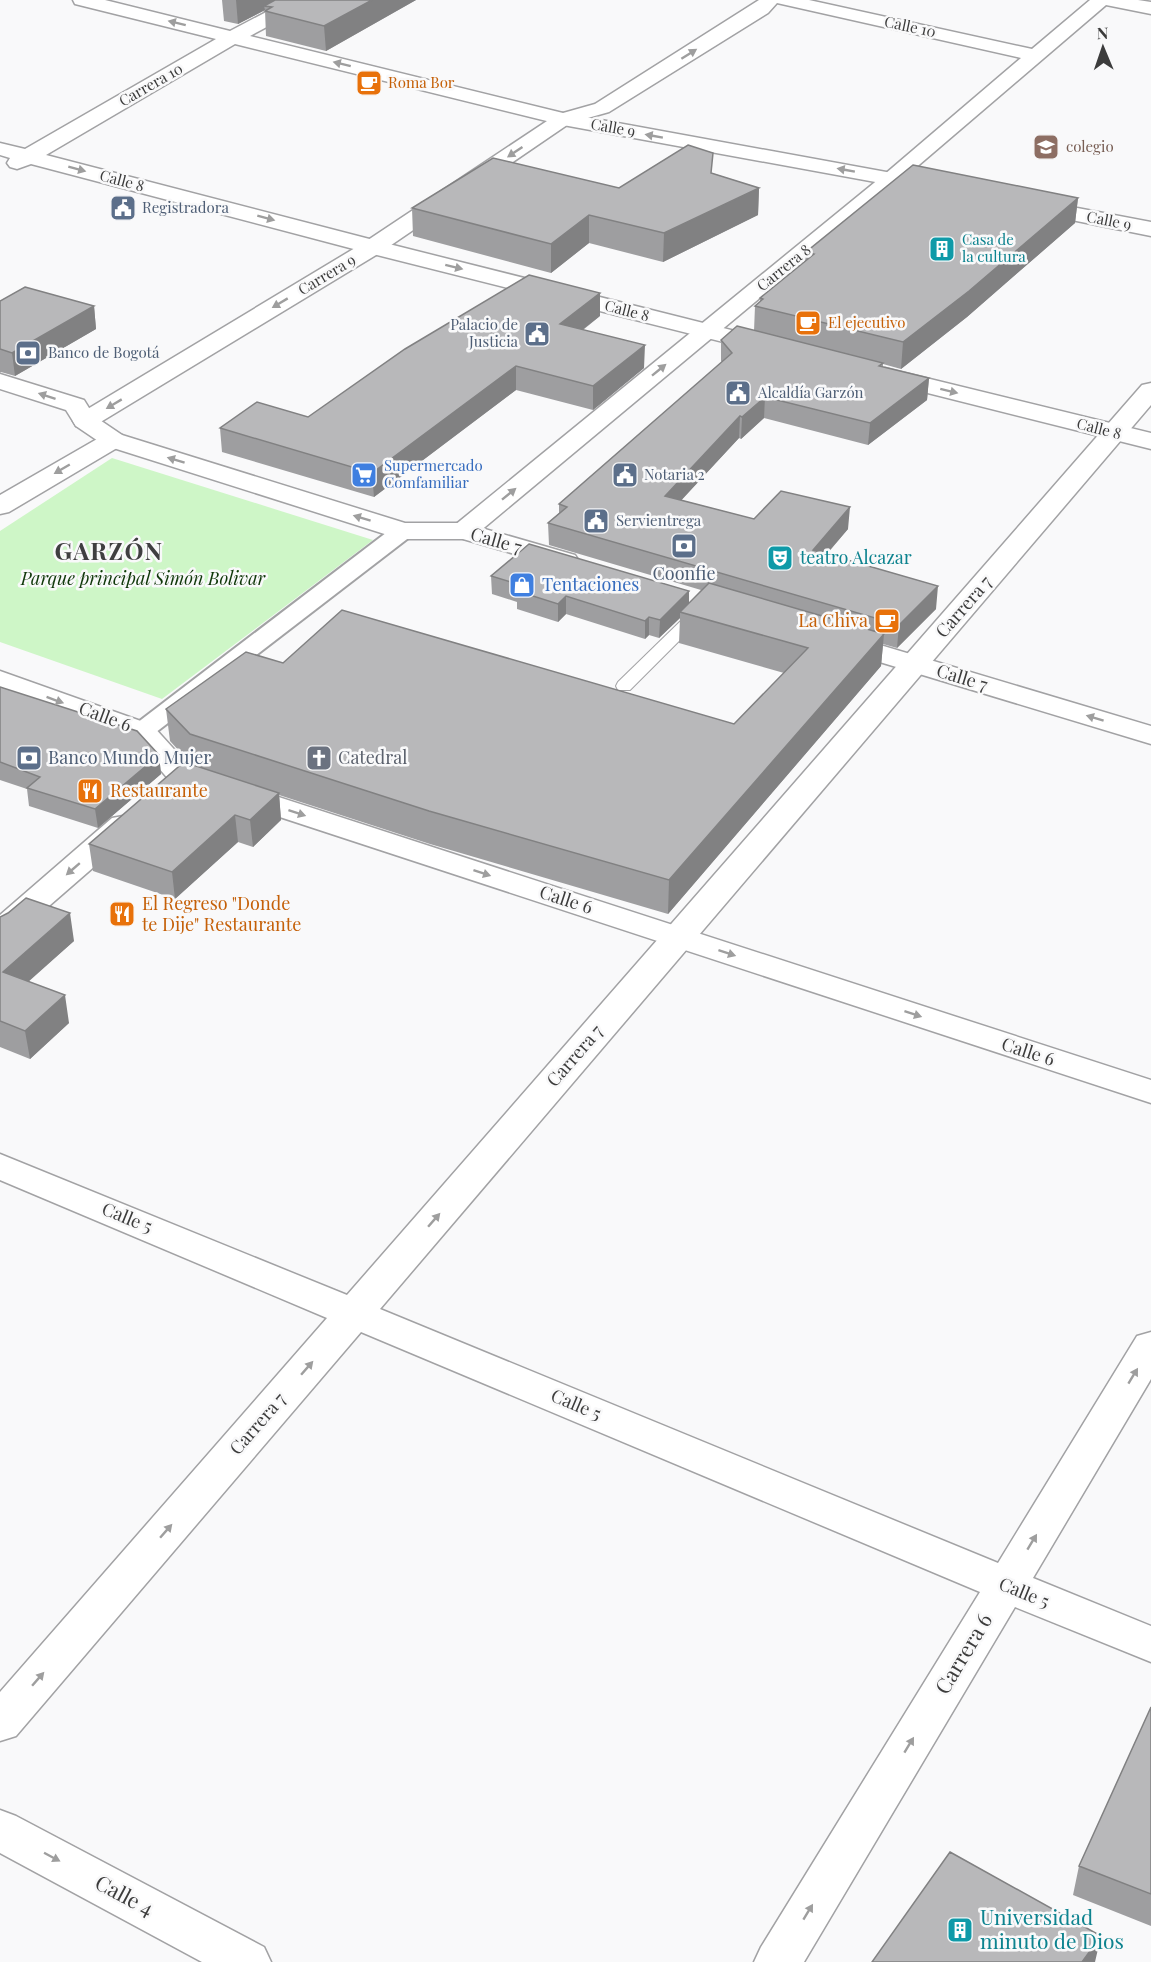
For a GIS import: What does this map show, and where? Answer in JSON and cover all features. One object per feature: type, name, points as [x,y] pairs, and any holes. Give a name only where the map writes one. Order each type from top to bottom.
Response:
[{"type":"street","name":"Calle 9","points":[[82,0],[563,119],[963,192]]},
{"type":"street","name":"Carrera 10","points":[[0,172],[233,37],[303,0]]},
{"type":"street","name":"Carrera 9","points":[[85,421],[373,247],[563,119],[576,103],[736,5],[760,0]]},
{"type":"street","name":"Carrera 9","points":[[563,119],[602,108],[761,9],[770,0]]},
{"type":"street","name":"Calle 10","points":[[784,0],[1035,55]]},
{"type":"street","name":"Carrera 8","points":[[464,531],[892,178],[1101,0]]},
{"type":"street","points":[[1108,0],[1151,8]]},
{"type":"street","points":[[698,28],[721,34]]},
{"type":"street","points":[[637,65],[662,71]]},
{"type":"street","name":"Calle 8","points":[[0,149],[373,247],[789,351]]},
{"type":"street","name":"Calle 9","points":[[1010,201],[1151,229]]},
{"type":"street","name":"Calle 8","points":[[859,369],[1151,441]]},
{"type":"street","name":"Calle 7","points":[[0,381],[75,405],[85,421],[113,440],[403,531],[464,531],[586,567]]},
{"type":"street","name":"Carrera 7","points":[[0,1723],[1151,390]]},
{"type":"street","points":[[0,404],[49,420],[85,421]]},
{"type":"street","points":[[0,506],[113,440]]},
{"type":"street","points":[[142,730],[403,531]]},
{"type":"street","name":"Calle 7","points":[[811,633],[1151,735]]},
{"type":"street","name":"Calle 6","points":[[0,680],[142,730],[163,791],[679,937],[1151,1092]]},
{"type":"street","points":[[0,932],[163,791]]},
{"type":"street","name":"Calle 5","points":[[0,1166],[1151,1645]]},
{"type":"street","name":"Carrera 6","points":[[778,1962],[1151,1346]]},
{"type":"street","name":"Calle 4","points":[[0,1830],[247,1962]]},
{"type":"lane","points":[[624,686],[704,601]]},
{"type":"green space","name":"Parque principal Simón Bolivar","points":[[112,458],[373,540],[162,699],[0,642],[0,531]]},
{"type":"building","points":[[275,0],[372,0],[324,26],[265,11],[272,7],[264,6]]},
{"type":"building","points":[[688,145],[713,153],[711,173],[759,188],[664,233],[589,215],[551,244],[412,208],[493,158],[619,188]]},
{"type":"building","points":[[913,165],[1078,198],[969,291],[903,342],[755,306],[763,299],[760,298],[814,254],[806,252]]},
{"type":"building","points":[[529,275],[600,293],[560,324],[645,345],[593,386],[516,366],[372,473],[220,428],[257,402],[308,417],[405,349]]},
{"type":"building","points":[[25,287],[94,306],[12,353],[0,349],[0,301]]},
{"type":"building","points":[[737,326],[883,363],[879,366],[929,378],[870,423],[765,397],[742,417],[740,416],[665,496],[754,519],[781,491],[850,507],[813,550],[938,586],[899,625],[548,523],[567,507],[559,504],[732,353],[721,340]]},
{"type":"building","points":[[529,544],[689,591],[660,620],[649,617],[645,621],[566,596],[558,604],[517,591],[524,586],[491,576]]},
{"type":"building","points":[[709,583],[884,634],[669,880],[429,811],[190,734],[166,709],[246,652],[283,663],[342,610],[734,724],[808,648],[680,612]]},
{"type":"building","points":[[0,687],[137,731],[159,755],[95,809],[27,788],[40,777],[0,762]]},
{"type":"building","points":[[184,762],[279,793],[250,820],[235,815],[172,872],[89,844]]},
{"type":"building","points":[[26,898],[70,913],[3,972],[65,995],[25,1031],[0,1021],[0,917]]},
{"type":"building","points":[[1151,1707],[1151,1894],[1079,1866]]},
{"type":"building","points":[[950,1852],[1101,1936],[1082,1962],[872,1962]]},
{"type":"place","name":"Roma Bor","points":[[369,83]]},
{"type":"place","name":"colegio","points":[[1046,147]]},
{"type":"place","name":"Registradora","points":[[123,208]]},
{"type":"place","name":"Casa de la cultura","points":[[942,249]]},
{"type":"place","name":"El ejecutivo","points":[[808,323]]},
{"type":"place","name":"Palacio de Justicia","points":[[537,334]]},
{"type":"place","name":"Banco de Bogotá","points":[[28,353]]},
{"type":"place","name":"Alcaldía Garzón","points":[[738,393]]},
{"type":"place","name":"Supermercado Comfamiliar","points":[[364,475]]},
{"type":"place","name":"Notaria 2","points":[[625,475]]},
{"type":"place","name":"Servientrega","points":[[596,521]]},
{"type":"place","name":"Coonfie","points":[[684,546]]},
{"type":"place","name":"teatro Alcazar","points":[[780,558]]},
{"type":"place","name":"Tentaciones","points":[[522,585]]},
{"type":"place","name":"La Chiva","points":[[887,621]]},
{"type":"place","name":"Banco Mundo Mujer","points":[[29,758]]},
{"type":"place","name":"Catedral","points":[[319,758]]},
{"type":"place","name":"Restaurante","points":[[90,791]]},
{"type":"place","name":"El Regreso \"Donde te Dije\" Restaurante","points":[[122,914]]},
{"type":"place","name":"Universidad minuto de Dios","points":[[960,1930]]},
{"type":"district","name":"GARZÓN","points":[[109,552]]}]
